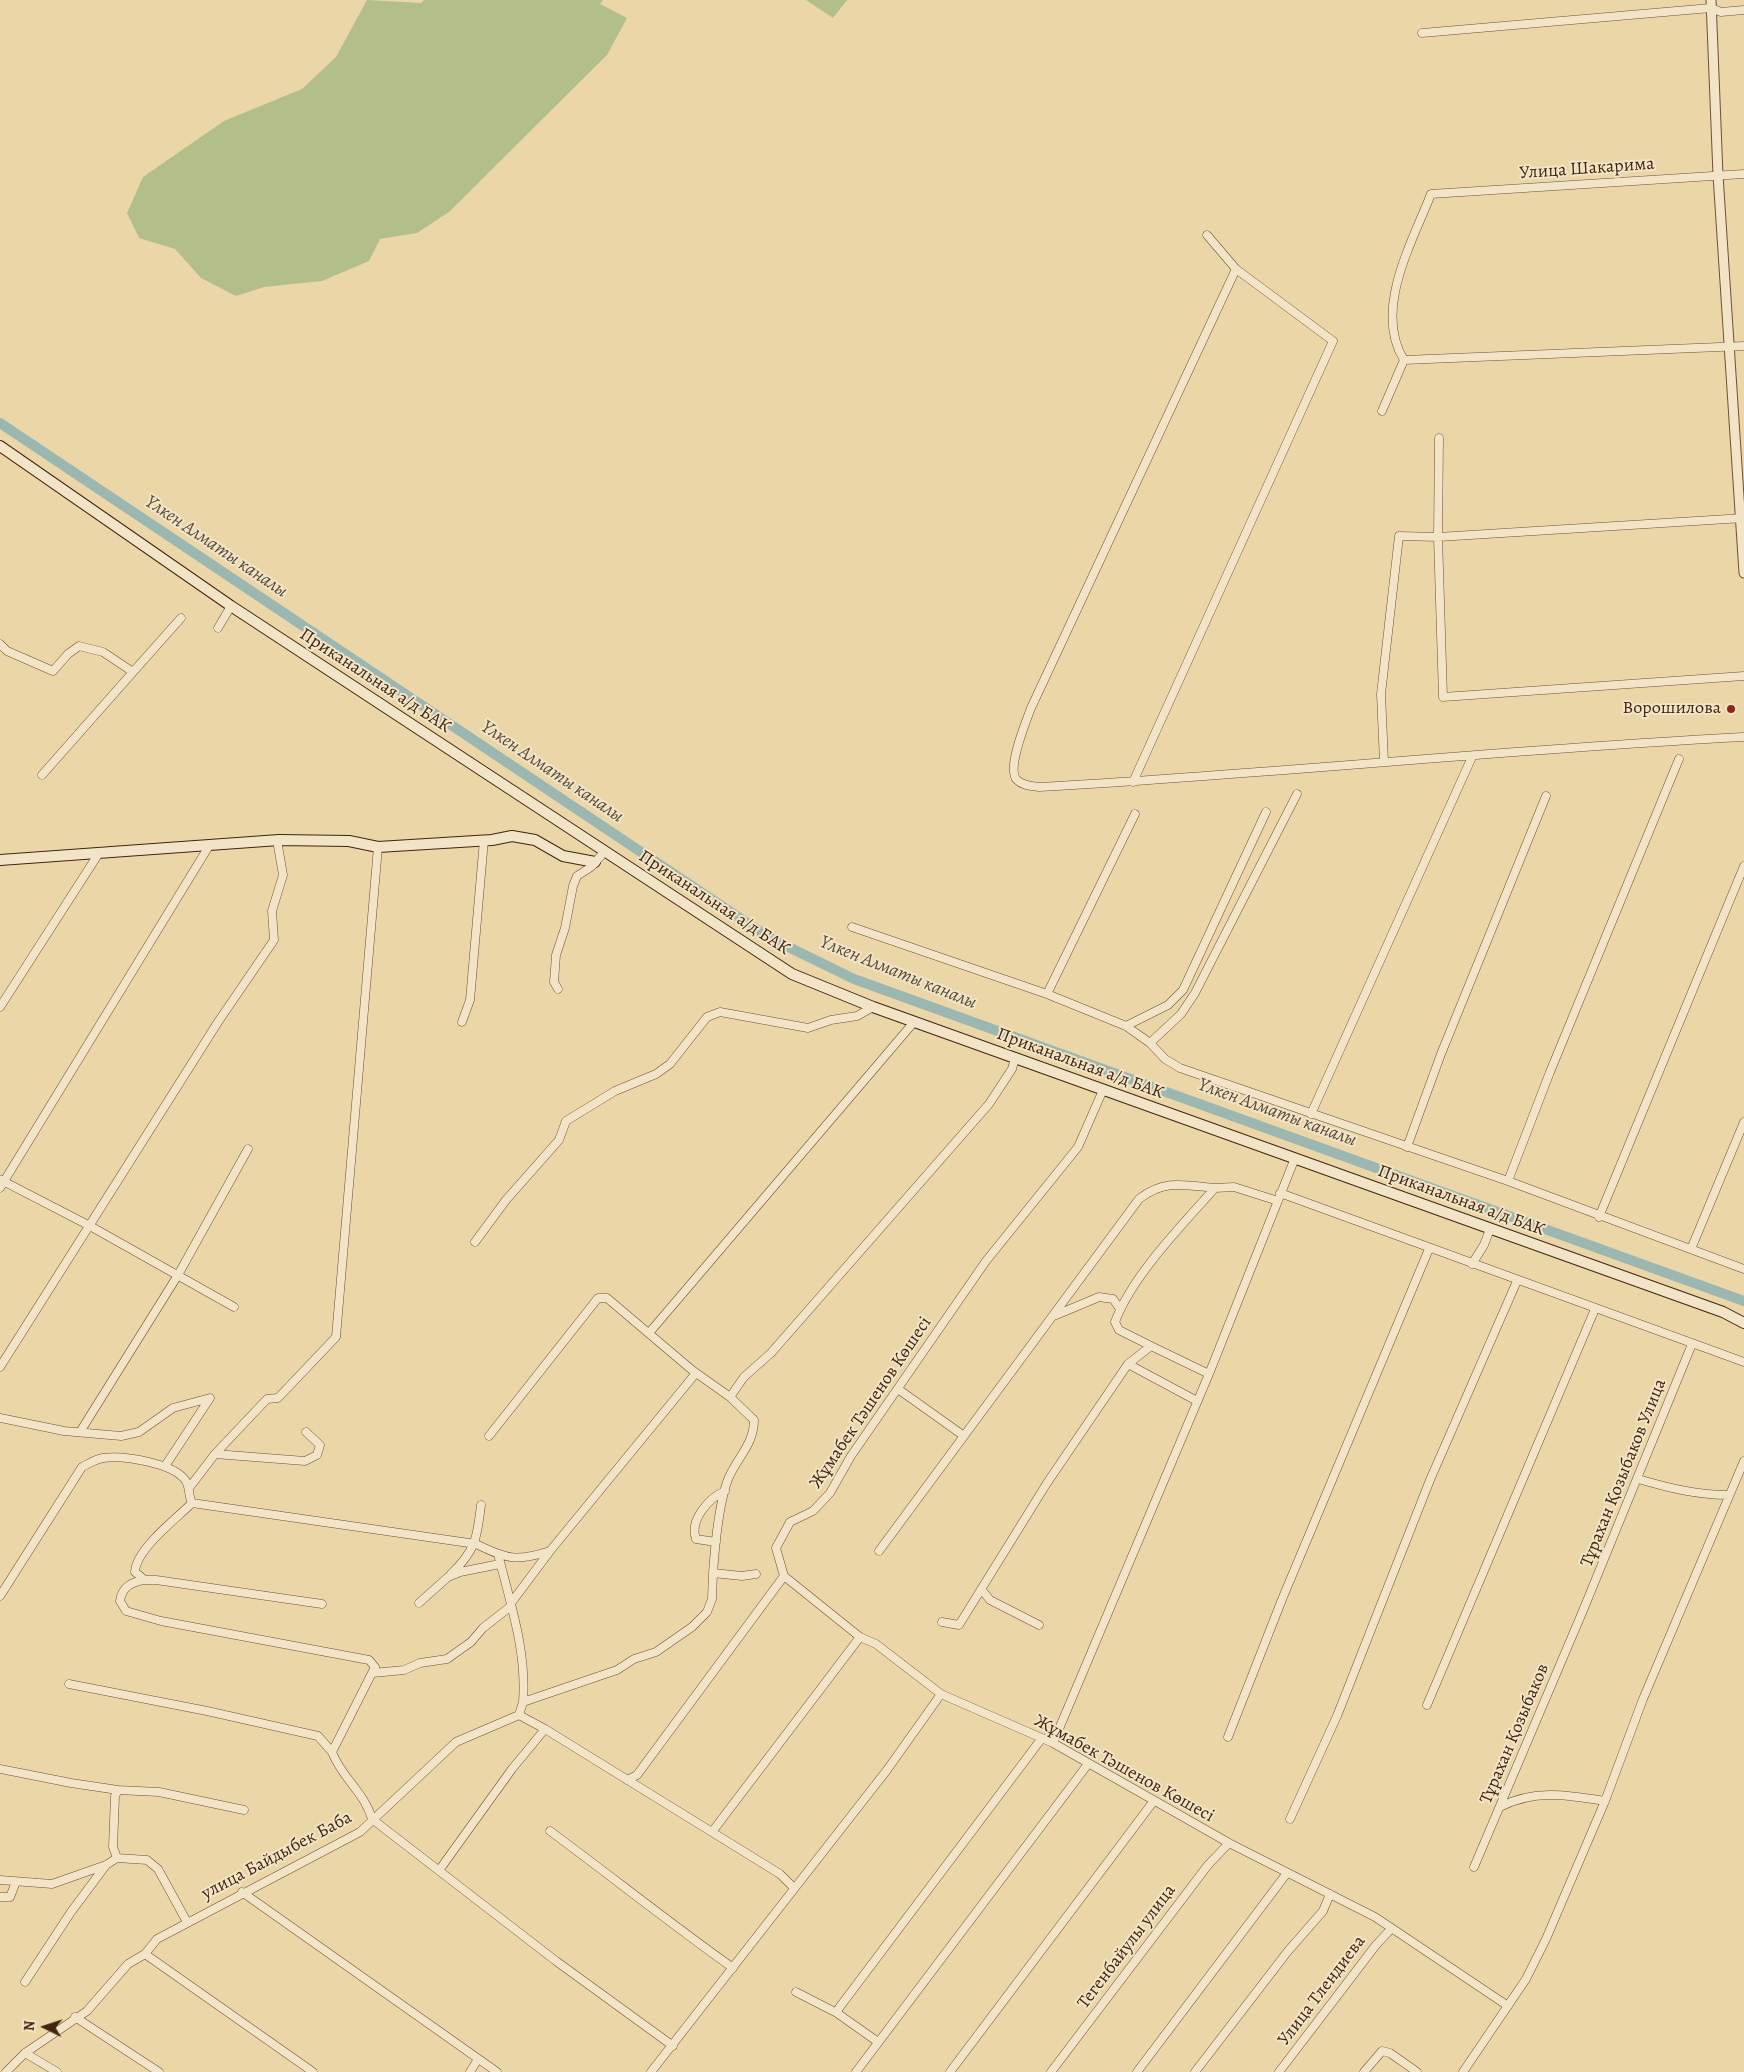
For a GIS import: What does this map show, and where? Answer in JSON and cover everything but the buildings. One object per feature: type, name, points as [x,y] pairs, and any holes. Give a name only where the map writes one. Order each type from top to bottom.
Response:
[{"type":"main road","name":"Приканальная а/д БАК","points":[[0,446],[231,606],[792,974],[873,1007],[1723,1312],[1744,1323]]},
{"type":"main road","points":[[0,860],[277,840],[349,841],[378,846],[484,840],[512,836],[535,840],[563,856],[595,862]]},
{"type":"street","points":[[1422,33],[1711,4],[1721,12],[1744,10]]},
{"type":"street","points":[[1711,4],[1718,175],[1744,573]]},
{"type":"street","name":"Улица Шакарима","points":[[1404,360],[1394,345],[1392,304],[1402,270],[1431,194],[1744,174]]},
{"type":"street","points":[[1133,782],[1333,341],[1236,269],[1207,235]]},
{"type":"street","points":[[1236,269],[1030,708],[1014,759],[1013,774],[1016,779],[1023,785],[1039,787],[1133,782],[1384,762],[1744,737]]},
{"type":"street","points":[[1382,411],[1404,360],[1744,346]]},
{"type":"street","points":[[1439,438],[1438,537],[1443,697],[1744,676]]},
{"type":"street","points":[[1384,762],[1381,694],[1399,536],[1438,537],[1741,518]]},
{"type":"street","points":[[218,628],[231,606]]},
{"type":"street","points":[[42,775],[181,618]]},
{"type":"street","points":[[0,644],[7,651],[53,671],[68,654],[79,646],[103,652],[132,672]]},
{"type":"street","points":[[1311,1114],[1472,756]]},
{"type":"street","points":[[1508,1181],[1550,1072],[1679,759]]},
{"type":"street","points":[[1150,1043],[1180,1014],[1194,993],[1297,794]]},
{"type":"street","points":[[1407,1148],[1440,1054],[1546,796]]},
{"type":"street","points":[[1126,1026],[1168,1005],[1183,990],[1266,812]]},
{"type":"street","points":[[1048,994],[1135,814]]},
{"type":"street","points":[[0,1367],[218,1022],[274,940],[272,911],[283,875],[277,840]]},
{"type":"street","points":[[462,1022],[470,1000],[484,840]]},
{"type":"street","points":[[209,846],[1,1183],[90,1226],[234,1307]]},
{"type":"street","points":[[192,1503],[188,1495],[189,1488],[215,1454],[267,1399],[278,1398],[336,1337],[378,846]]},
{"type":"street","points":[[558,989],[554,982],[556,954],[565,928],[573,886],[577,876],[595,862],[605,851]]},
{"type":"street","points":[[0,1007],[99,853]]},
{"type":"street","points":[[1599,1216],[1744,866]]},
{"type":"street","points":[[852,927],[1048,994],[1126,1026],[1150,1043],[1164,1059],[1180,1068],[1407,1148],[1508,1181],[1744,1269]]},
{"type":"street","points":[[475,1242],[506,1200],[559,1140],[566,1121],[614,1092],[630,1086],[670,1064],[707,1017],[720,1012],[808,1028],[831,1020],[857,1016],[873,1007]]},
{"type":"street","points":[[649,1333],[914,1022]]},
{"type":"street","points":[[730,1397],[744,1377],[771,1354],[989,1104],[1012,1069],[1015,1058]]},
{"type":"street","name":"Жұмабек Тәшенов Көшесі","points":[[1103,1090],[1078,1148],[986,1261],[851,1456],[830,1494],[813,1511],[790,1522],[776,1548],[784,1576],[860,1637],[876,1644],[941,1694],[1053,1743],[1153,1802],[1375,1917],[1508,2006]]},
{"type":"street","points":[[1691,1249],[1744,1122]]},
{"type":"street","points":[[80,1432],[178,1275],[248,1149]]},
{"type":"street","points":[[1053,1743],[1209,1374],[1295,1158]]},
{"type":"street","points":[[880,1551],[1139,1199],[1153,1188],[1173,1184],[1215,1188],[1234,1187],[1279,1197],[1744,1362]]},
{"type":"street","points":[[1209,1374],[1119,1330],[1115,1322],[1120,1309],[1152,1262],[1215,1188]]},
{"type":"street","points":[[1472,1264],[1484,1245],[1490,1229]]},
{"type":"street","points":[[1228,1737],[1283,1597],[1430,1249]]},
{"type":"street","points":[[1290,1820],[1337,1716],[1430,1480],[1517,1281]]},
{"type":"street","points":[[1054,1316],[1099,1297],[1113,1300],[1120,1309]]},
{"type":"street","points":[[489,1436],[598,1298],[607,1298],[696,1373],[730,1397],[754,1420],[754,1434],[750,1445],[735,1465],[725,1491],[716,1542],[712,1599],[707,1612],[692,1627],[656,1652],[634,1659],[616,1670],[523,1702]]},
{"type":"street","points":[[1426,1706],[1595,1309]]},
{"type":"street","name":"Тұрахан Қозыбаков Улица","points":[[1582,1613],[1692,1344]]},
{"type":"street","points":[[942,1622],[958,1625],[1047,1483],[1128,1364],[1151,1346]]},
{"type":"street","points":[[1128,1364],[1197,1400]]},
{"type":"street","points":[[373,1673],[404,1670],[420,1663],[447,1659],[471,1642],[483,1628],[511,1605],[550,1551],[696,1373]]},
{"type":"street","points":[[898,1389],[964,1436]]},
{"type":"street","points":[[0,1418],[80,1432],[121,1436],[138,1432],[173,1408],[210,1398],[165,1466]]},
{"type":"street","points":[[215,1454],[305,1461],[317,1455],[320,1445],[306,1432]]},
{"type":"street","points":[[0,1596],[82,1467],[102,1458],[122,1458],[165,1466],[181,1476],[189,1488]]},
{"type":"street","points":[[1463,2072],[1526,1980],[1546,1939],[1605,1801],[1643,1699],[1744,1461]]},
{"type":"street","points":[[1638,1479],[1674,1490],[1729,1495]]},
{"type":"street","points":[[716,1542],[696,1539],[695,1525],[709,1502],[725,1491]]},
{"type":"street","points":[[192,1503],[474,1544],[503,1557],[532,1556],[550,1551]]},
{"type":"street","points":[[145,1580],[135,1572],[135,1563],[145,1549],[192,1503]]},
{"type":"street","points":[[419,1603],[448,1577],[472,1551],[481,1505]]},
{"type":"street","points":[[498,1554],[521,1656],[523,1702],[518,1715],[545,1729],[780,1874],[794,1888]]},
{"type":"street","points":[[448,1577],[460,1572],[500,1564]]},
{"type":"street","points":[[713,1573],[742,1576],[756,1574]]},
{"type":"street","points":[[627,1780],[637,1775],[784,1576]]},
{"type":"street","points":[[322,1604],[156,1580],[132,1582],[121,1593],[120,1601],[126,1611],[161,1621],[369,1660],[375,1667],[373,1673],[332,1752]]},
{"type":"street","points":[[981,1589],[990,1600],[1039,1625]]},
{"type":"street","name":"Тұрахан Қозыбаков","points":[[1474,1867],[1582,1613]]},
{"type":"street","points":[[712,1832],[860,1637]]},
{"type":"street","points":[[69,1684],[207,1711],[318,1736],[332,1752],[335,1760],[358,1790],[372,1819],[672,2046]]},
{"type":"street","points":[[651,2072],[887,1770],[941,1694]]},
{"type":"street","name":"улица Байдыбек Баба","points":[[6,2072],[25,2053],[75,2017],[87,2011],[128,1964],[145,1954],[157,1939],[242,1892],[360,1832],[456,1742],[518,1715]]},
{"type":"street","points":[[440,1869],[512,1769],[545,1729]]},
{"type":"street","points":[[837,2013],[1042,1738]]},
{"type":"street","points":[[856,2072],[1088,1764]]},
{"type":"street","points":[[0,1769],[79,1785],[118,1790],[159,1792],[244,1810]]},
{"type":"street","points":[[117,1858],[113,1847],[115,1796],[118,1790]]},
{"type":"street","points":[[1500,1807],[1514,1800],[1534,1795],[1568,1795],[1605,1801]]},
{"type":"street","points":[[950,2072],[1153,1802]]},
{"type":"street","points":[[550,1831],[626,1887],[666,1920],[733,1968]]},
{"type":"street","name":"Тегенбайулы улица","points":[[1051,2072],[1208,1865],[1229,1843]]},
{"type":"street","points":[[25,1982],[71,1912],[106,1866],[117,1858],[147,1860],[158,1869],[187,1922]]},
{"type":"street","points":[[0,1880],[52,1884],[106,1866]]},
{"type":"street","points":[[1137,2072],[1287,1873]]},
{"type":"street","points":[[0,1896],[10,1897],[16,1882]]},
{"type":"street","points":[[242,1892],[497,2072]]},
{"type":"street","points":[[1195,2072],[1288,1951],[1323,1911],[1330,1894]]},
{"type":"street","name":"Улица Тлендиева","points":[[1279,2072],[1376,1944],[1391,1929]]},
{"type":"street","points":[[145,1954],[313,2072]]},
{"type":"street","points":[[796,1992],[837,2013],[878,2042]]},
{"type":"street","points":[[75,2017],[159,2072]]},
{"type":"street","points":[[1364,2072],[1382,2051],[1390,2053],[1417,2072]]},
{"type":"street","points":[[25,2053],[57,2072]]},
{"type":"street","points":[[470,2072],[478,2059]]},
{"type":"green space","points":[[367,0],[421,3],[424,0],[603,0],[600,4],[627,18],[607,55],[449,212],[417,233],[380,239],[369,261],[322,281],[264,287],[236,296],[201,278],[175,249],[139,238],[127,213],[143,177],[224,121],[302,89],[336,57]]},
{"type":"green space","points":[[806,0],[847,0],[833,18]]},
{"type":"waterway","name":"Үлкен Алматы каналы","points":[[0,423],[768,937],[854,979],[1744,1301]]},
{"type":"place","name":"Ворошилова","points":[[1731,709]]}]
